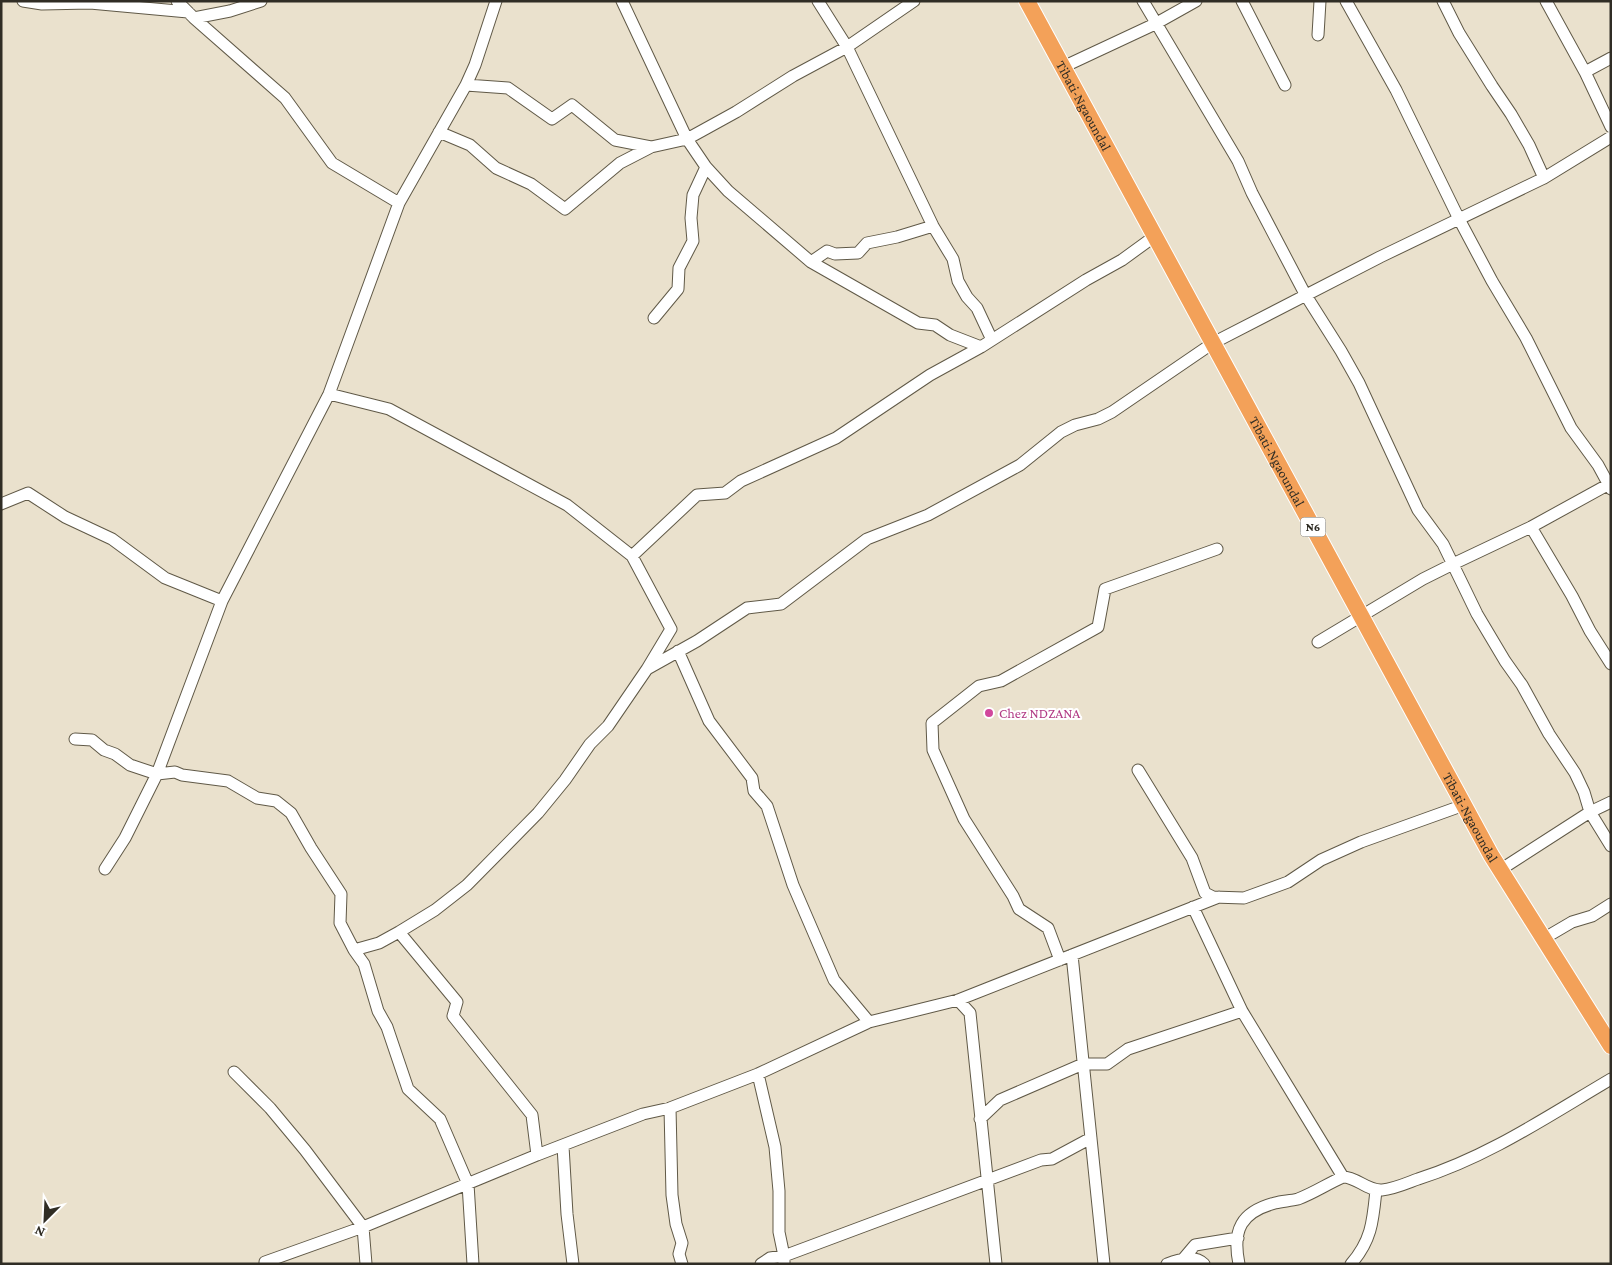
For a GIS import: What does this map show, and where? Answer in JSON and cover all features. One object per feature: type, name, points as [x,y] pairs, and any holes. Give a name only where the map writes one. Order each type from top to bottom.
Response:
[{"type":"highway","name":"Tibati-Ngaoundal","points":[[1027,1],[1500,870],[1611,1046]]},
{"type":"street","points":[[23,1],[42,4],[90,4],[191,15],[230,11],[261,1]]},
{"type":"street","points":[[177,1],[285,98],[332,163],[399,203]]},
{"type":"street","points":[[105,869],[125,838],[157,774],[222,602],[329,394],[399,203],[466,85],[475,65],[496,1]]},
{"type":"street","points":[[622,1],[687,139],[706,167],[728,191],[811,262],[918,323],[934,325],[950,335],[981,347]]},
{"type":"street","points":[[818,1],[847,47],[933,226],[953,259],[958,281],[967,297],[977,308],[992,340]]},
{"type":"street","points":[[440,132],[470,144],[496,168],[531,184],[565,210],[620,163],[651,147],[687,139],[736,112],[792,76],[847,47],[914,1]]},
{"type":"street","points":[[1143,1],[1238,161],[1252,193],[1305,294],[1356,376],[1415,505],[1440,538],[1477,614],[1522,685],[1549,734],[1575,773],[1584,792],[1590,812],[1611,846]]},
{"type":"street","points":[[1063,68],[1155,24],[1196,1]]},
{"type":"street","points":[[1242,1],[1285,84]]},
{"type":"street","points":[[1318,35],[1320,1]]},
{"type":"street","points":[[1318,642],[1453,564],[1531,527],[1610,485],[1598,464],[1572,428],[1526,338],[1492,282],[1396,90],[1346,1]]},
{"type":"street","points":[[1443,1],[1467,46],[1529,145],[1544,178]]},
{"type":"street","points":[[1546,1],[1585,72],[1611,127]]},
{"type":"street","points":[[1585,72],[1611,58]]},
{"type":"street","points":[[466,85],[508,88],[552,119],[572,105],[616,140],[651,147]]},
{"type":"street","points":[[647,669],[747,608],[781,604],[867,539],[928,515],[1020,465],[1061,432],[1074,425],[1098,419],[1112,412],[1213,342],[1305,294],[1544,178],[1611,137]]},
{"type":"street","points":[[654,318],[678,289],[679,268],[693,241],[691,218],[693,195],[706,167]]},
{"type":"street","points":[[811,262],[827,251],[835,254],[858,253],[867,243],[933,226]]},
{"type":"street","points":[[632,556],[697,495],[725,493],[741,481],[836,438],[930,375],[981,347],[1086,280],[1122,260],[1155,236]]},
{"type":"street","points":[[329,394],[389,409],[567,505],[632,556],[671,629],[647,669],[608,726],[590,744],[565,780],[538,813],[467,885],[435,910],[399,932],[379,943],[354,950]]},
{"type":"street","points":[[1,504],[28,493],[65,517],[112,540],[165,578],[222,602]]},
{"type":"street","points":[[1531,527],[1611,664]]},
{"type":"street","points":[[1060,960],[1048,928],[1019,909],[1013,896],[964,819],[933,750],[932,723],[980,686],[1001,681],[1098,627],[1105,589],[1217,549]]},
{"type":"street","points":[[678,651],[709,721],[752,778],[754,790],[767,806],[793,885],[834,980],[869,1022]]},
{"type":"street","points":[[75,739],[92,740],[104,750],[115,754],[130,765],[157,774],[175,772],[182,775],[228,781],[257,798],[276,801],[291,813],[341,894],[340,923],[354,950],[364,964],[378,1011],[388,1027],[408,1089],[440,1118],[468,1184],[473,1264]]},
{"type":"street","points":[[1138,770],[1192,858],[1205,893],[1212,897],[1244,898],[1288,882],[1321,860],[1361,842],[1464,805]]},
{"type":"street","points":[[1500,870],[1590,812],[1611,802]]},
{"type":"street","points":[[265,1264],[265,1262],[363,1227],[643,1114],[670,1108],[758,1074],[869,1022],[958,1000],[1219,897]]},
{"type":"street","points":[[1543,939],[1564,926],[1592,916],[1611,904]]},
{"type":"street","points":[[1193,907],[1242,1011],[1343,1177]]},
{"type":"street","points":[[399,932],[457,1002],[453,1016],[532,1115],[538,1155]]},
{"type":"street","points":[[1072,955],[1104,1264]]},
{"type":"street","points":[[958,1000],[970,1013],[996,1264]]},
{"type":"street","points":[[980,1119],[1000,1100],[1084,1064],[1107,1064],[1128,1049],[1242,1011]]},
{"type":"street","points":[[234,1072],[276,1115],[363,1227],[366,1264]]},
{"type":"street","points":[[758,1074],[775,1146],[779,1191],[779,1232],[784,1260]]},
{"type":"street","points":[[1239,1264],[1237,1247],[1240,1226],[1248,1214],[1275,1203],[1309,1195],[1343,1177],[1354,1179],[1376,1190],[1392,1188],[1452,1168],[1499,1145],[1611,1079]]},
{"type":"street","points":[[670,1108],[672,1195],[676,1224],[682,1243],[679,1254],[682,1264]]},
{"type":"street","points":[[761,1264],[770,1258],[784,1260],[987,1180],[1041,1160],[1052,1159],[1091,1138]]},
{"type":"street","points":[[563,1146],[567,1214],[573,1264]]},
{"type":"street","points":[[1351,1264],[1363,1250],[1372,1224],[1376,1190]]},
{"type":"street","points":[[1184,1258],[1195,1245],[1238,1238]]},
{"type":"street","points":[[1167,1264],[1184,1258],[1200,1260],[1204,1264]]},
{"type":"place","name":"Chez NDZANA","points":[[989,713]]}]
